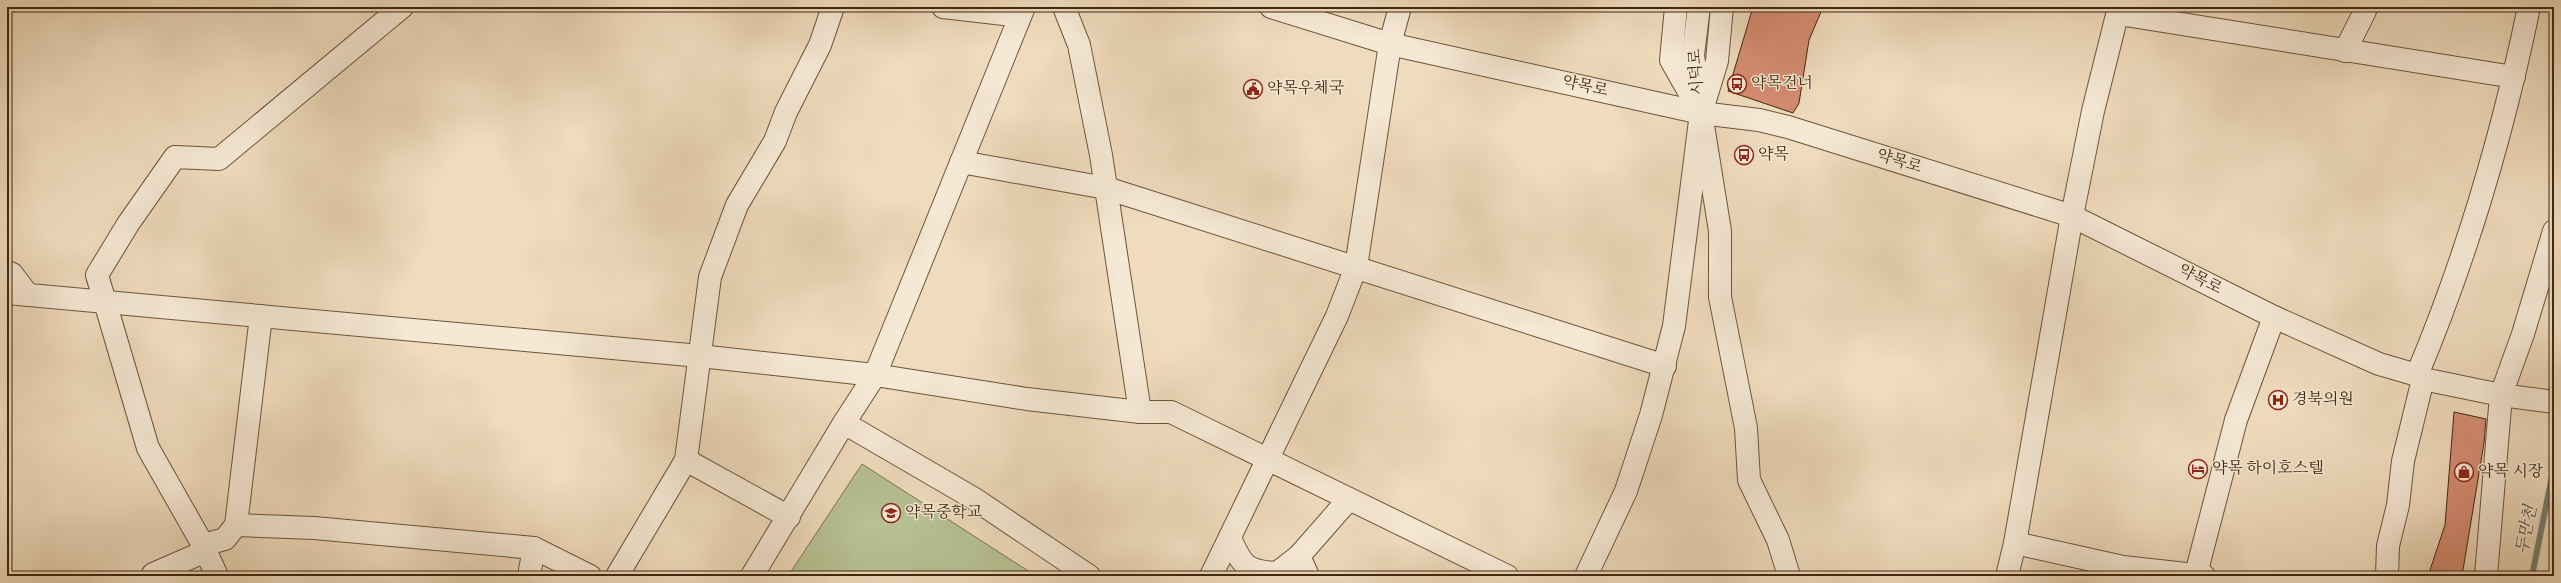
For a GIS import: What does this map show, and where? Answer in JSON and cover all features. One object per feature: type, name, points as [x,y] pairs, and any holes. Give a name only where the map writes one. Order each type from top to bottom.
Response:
[{"type":"street","points":[[217,576],[204,548],[148,448],[131,394],[124,362],[97,276],[128,224],[174,157],[219,159],[402,7]]},
{"type":"street","points":[[617,576],[686,460],[710,277],[737,205],[775,141],[786,112],[820,45],[833,7]]},
{"type":"street","points":[[752,576],[789,517],[844,423],[875,375],[1022,11],[943,7]]},
{"type":"street","points":[[1064,7],[1079,45],[1106,188],[1140,412]]},
{"type":"street","name":"약목로","points":[[1271,7],[1390,44],[1701,113],[1759,120],[1788,127],[2072,216],[2274,317],[2380,364],[2420,377],[2501,395],[2554,402]]},
{"type":"street","points":[[1211,576],[1337,316],[1356,267],[1390,44],[1400,7]]},
{"type":"street","points":[[1676,7],[1671,60],[1701,113],[1720,231],[1720,297],[1746,428],[1749,480],[1778,540],[1789,576]]},
{"type":"street","name":"시덕로","points":[[1699,7],[1693,55],[1701,113]]},
{"type":"street","points":[[1586,576],[1626,492],[1665,366],[1674,326],[1701,113],[1718,62],[1722,7]]},
{"type":"street","points":[[2387,576],[2388,546],[2398,505],[2403,461],[2420,377],[2475,218],[2514,77],[2529,7]]},
{"type":"street","points":[[2006,576],[2015,542],[2072,216],[2093,111],[2119,11],[2345,51],[2514,77]]},
{"type":"street","points":[[2345,51],[2365,11]]},
{"type":"street","points":[[961,162],[1106,188],[1665,366]]},
{"type":"street","points":[[2486,576],[2501,395],[2523,334],[2554,230]]},
{"type":"street","points":[[7,272],[12,274],[17,294],[700,356],[875,375],[1012,397],[1140,412],[1171,412],[1507,576]]},
{"type":"street","points":[[153,574],[225,539],[236,525],[261,316]]},
{"type":"street","points":[[2015,542],[2123,566],[2200,575],[2236,420],[2274,317]]},
{"type":"street","points":[[844,423],[973,498],[1089,576]]},
{"type":"street","points":[[686,460],[789,517]]},
{"type":"street","points":[[1230,538],[1240,561],[1257,572],[1275,574],[1299,556],[1349,499]]},
{"type":"street","points":[[236,525],[322,528],[534,548],[590,576]]},
{"type":"street","points":[[529,576],[534,548]]},
{"type":"street","points":[[1299,556],[1308,576]]},
{"type":"green space","name":"약목중학교","points":[[862,464],[1036,576],[788,576]]},
{"type":"building","points":[[1753,7],[1823,7],[1809,40],[1799,103],[1793,113],[1728,91]]},
{"type":"building","name":"약목 시장","points":[[2454,412],[2486,419],[2484,443],[2462,576],[2428,576],[2445,525]]},
{"type":"waterway","name":"두만천","points":[[2532,576],[2554,466]]},
{"type":"place","name":"약목건너","points":[[1737,84]]},
{"type":"place","name":"약목우체국","points":[[1253,89]]},
{"type":"place","name":"약목","points":[[1744,155]]},
{"type":"place","name":"경북의원","points":[[2278,400]]},
{"type":"place","name":"약목 하이호스텔","points":[[2198,469]]},
{"type":"place","name":"약목 시장","points":[[2464,472]]},
{"type":"place","name":"약목중학교","points":[[891,513]]}]
